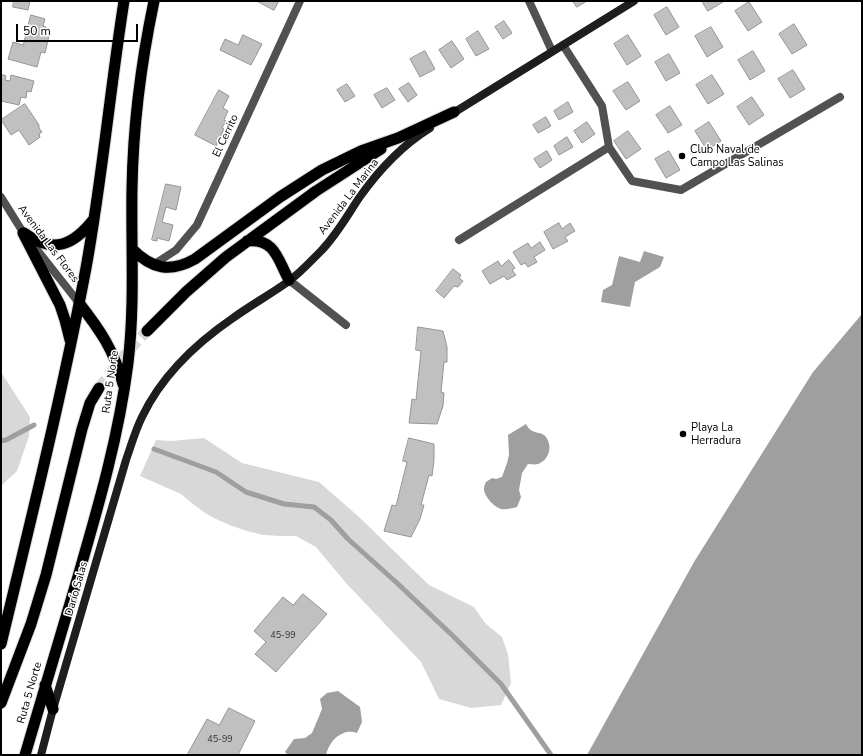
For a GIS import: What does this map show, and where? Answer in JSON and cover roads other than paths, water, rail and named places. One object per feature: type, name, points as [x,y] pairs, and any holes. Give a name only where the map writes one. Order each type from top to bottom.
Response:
[{"type":"highway","points":[[1,644],[32,517],[79,304],[94,219],[124,1]]},
{"type":"highway","name":"Ruta 5 Norte","points":[[25,755],[106,478],[116,437],[131,329],[132,189],[136,110],[154,1]]},
{"type":"highway","points":[[132,249],[144,260],[160,267],[168,268],[186,264],[280,197],[341,160],[398,138],[454,112]]},
{"type":"highway","points":[[146,331],[205,274],[226,257],[316,191],[398,138]]},
{"type":"highway","points":[[23,233],[44,244],[63,244],[73,240],[82,233],[94,219]]},
{"type":"highway","points":[[23,233],[60,305],[68,329],[70,345]]},
{"type":"highway","points":[[248,241],[254,240],[270,246],[277,254],[289,280]]},
{"type":"highway","points":[[79,304],[111,349],[124,388]]},
{"type":"highway","points":[[1,703],[31,624],[46,575],[82,429],[90,403],[99,388]]},
{"type":"highway","points":[[45,685],[53,710]]},
{"type":"main road","name":"Avenida La Marina","points":[[136,431],[156,391],[185,356],[222,326],[289,280],[315,258],[326,246],[368,187],[394,156],[425,131],[454,112],[634,1]]},
{"type":"main road","name":"Darío Salas","points":[[41,755],[126,460],[136,431]]},
{"type":"street","name":"El Cerrito","points":[[153,264],[176,250],[197,225],[300,1]]},
{"type":"street","points":[[529,1],[552,51]]},
{"type":"street","points":[[563,45],[602,106],[609,147],[632,180],[681,190],[840,97]]},
{"type":"street","points":[[459,240],[609,147]]},
{"type":"street","name":"Avenida Las Flores","points":[[1,197],[23,233],[79,304]]},
{"type":"street","points":[[289,280],[346,325]]},
{"type":"waterway","points":[[1,441],[6,440],[34,425]]},
{"type":"waterway","points":[[154,449],[216,472],[246,492],[284,504],[314,507],[331,520],[348,539],[453,636],[501,684],[551,755]]},
{"type":"tunnel","points":[[99,388],[120,360],[147,331]]},
{"type":"place","name":"Club Naval de Campo Las Salinas","points":[[682,156]]},
{"type":"place","name":"Playa La Herradura","points":[[683,434]]}]
